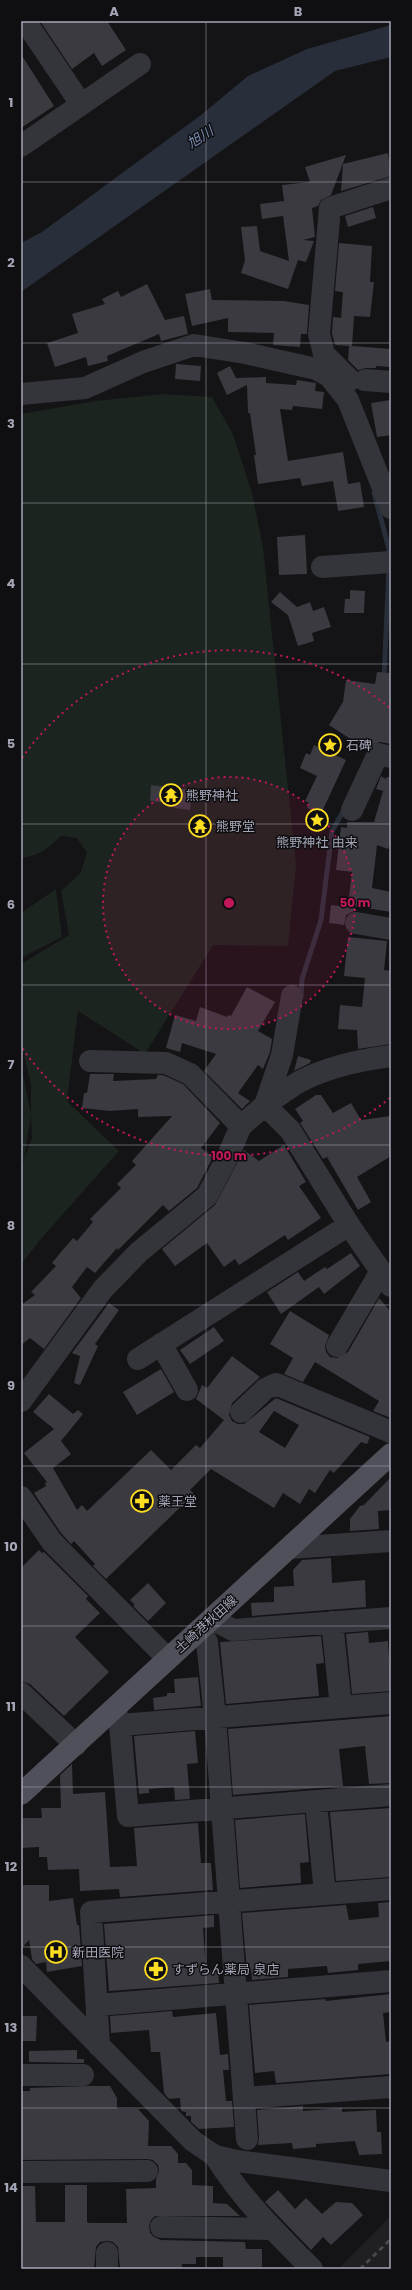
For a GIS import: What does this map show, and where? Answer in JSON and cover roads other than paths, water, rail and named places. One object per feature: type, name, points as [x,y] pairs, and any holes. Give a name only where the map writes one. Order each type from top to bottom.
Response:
[{"type":"main road","name":"土崎港秋田線","points":[[21,1794],[76,1745],[117,1717],[168,1659],[391,1454]]},
{"type":"street","points":[[25,21],[81,104]]},
{"type":"street","points":[[21,146],[140,64]]},
{"type":"street","points":[[348,400],[354,395],[349,378],[324,354],[319,334],[330,208],[391,188]]},
{"type":"street","points":[[21,394],[85,388],[143,362],[194,345],[245,353],[316,369],[329,376],[348,400],[391,508]]},
{"type":"street","points":[[365,380],[391,382]]},
{"type":"street","points":[[322,567],[388,562]]},
{"type":"street","points":[[352,810],[378,754],[391,757]]},
{"type":"street","points":[[356,923],[391,929]]},
{"type":"street","points":[[265,1105],[282,1055],[292,996]]},
{"type":"street","points":[[21,1401],[103,1289],[139,1252],[207,1196],[227,1158],[241,1126],[265,1105],[299,1082],[363,1059],[391,1056]]},
{"type":"street","points":[[90,1061],[166,1063],[178,1068],[190,1074],[241,1126]]},
{"type":"street","points":[[265,1105],[290,1130],[349,1225],[386,1278],[337,1346]]},
{"type":"street","points":[[138,1359],[349,1225]]},
{"type":"street","points":[[161,1344],[187,1390]]},
{"type":"street","points":[[241,1412],[265,1389],[276,1384],[391,1432]]},
{"type":"street","points":[[21,1498],[52,1542],[168,1659]]},
{"type":"street","points":[[289,1548],[391,1541]]},
{"type":"street","points":[[247,2139],[223,1810],[206,1625],[233,1630],[391,1618]]},
{"type":"street","points":[[332,1622],[341,1707]]},
{"type":"street","points":[[21,1693],[76,1745]]},
{"type":"street","points":[[391,1702],[215,1716],[117,1717],[128,1816],[223,1810],[391,1795]]},
{"type":"street","points":[[316,1802],[325,1894]]},
{"type":"street","points":[[99,2046],[91,1912],[391,1888]]},
{"type":"street","points":[[21,1966],[193,2141],[215,2156],[237,2161],[391,2181]]},
{"type":"street","points":[[97,2005],[236,1995],[391,1981]]},
{"type":"street","points":[[21,2075],[83,2075]]},
{"type":"street","points":[[244,2098],[391,2087]]},
{"type":"street","points":[[215,2156],[228,2177],[272,2229],[312,2269]]},
{"type":"street","points":[[21,2172],[147,2172]]},
{"type":"street","points":[[161,2227],[272,2229]]},
{"type":"water","name":"旭川","points":[[391,25],[391,57],[335,71],[21,292],[21,243],[42,232],[201,115],[248,76],[307,49]]},
{"type":"waterway","points":[[374,493],[389,549],[389,557]]},
{"type":"waterway","points":[[384,679],[389,567]]},
{"type":"waterway","points":[[301,997],[302,979],[321,920],[332,831],[345,808]]},
{"type":"railway","points":[[360,2269],[391,2239]]},
{"type":"place","name":"石碑","points":[[330,745]]},
{"type":"place","name":"熊野神社","points":[[171,795]]},
{"type":"place","name":"熊野神社 由来","points":[[317,820]]},
{"type":"place","name":"熊野堂","points":[[200,826]]},
{"type":"place","name":"薬王堂","points":[[142,1501]]},
{"type":"place","name":"新田医院","points":[[56,1952]]},
{"type":"place","name":"すずらん薬局 泉店","points":[[156,1969]]}]
